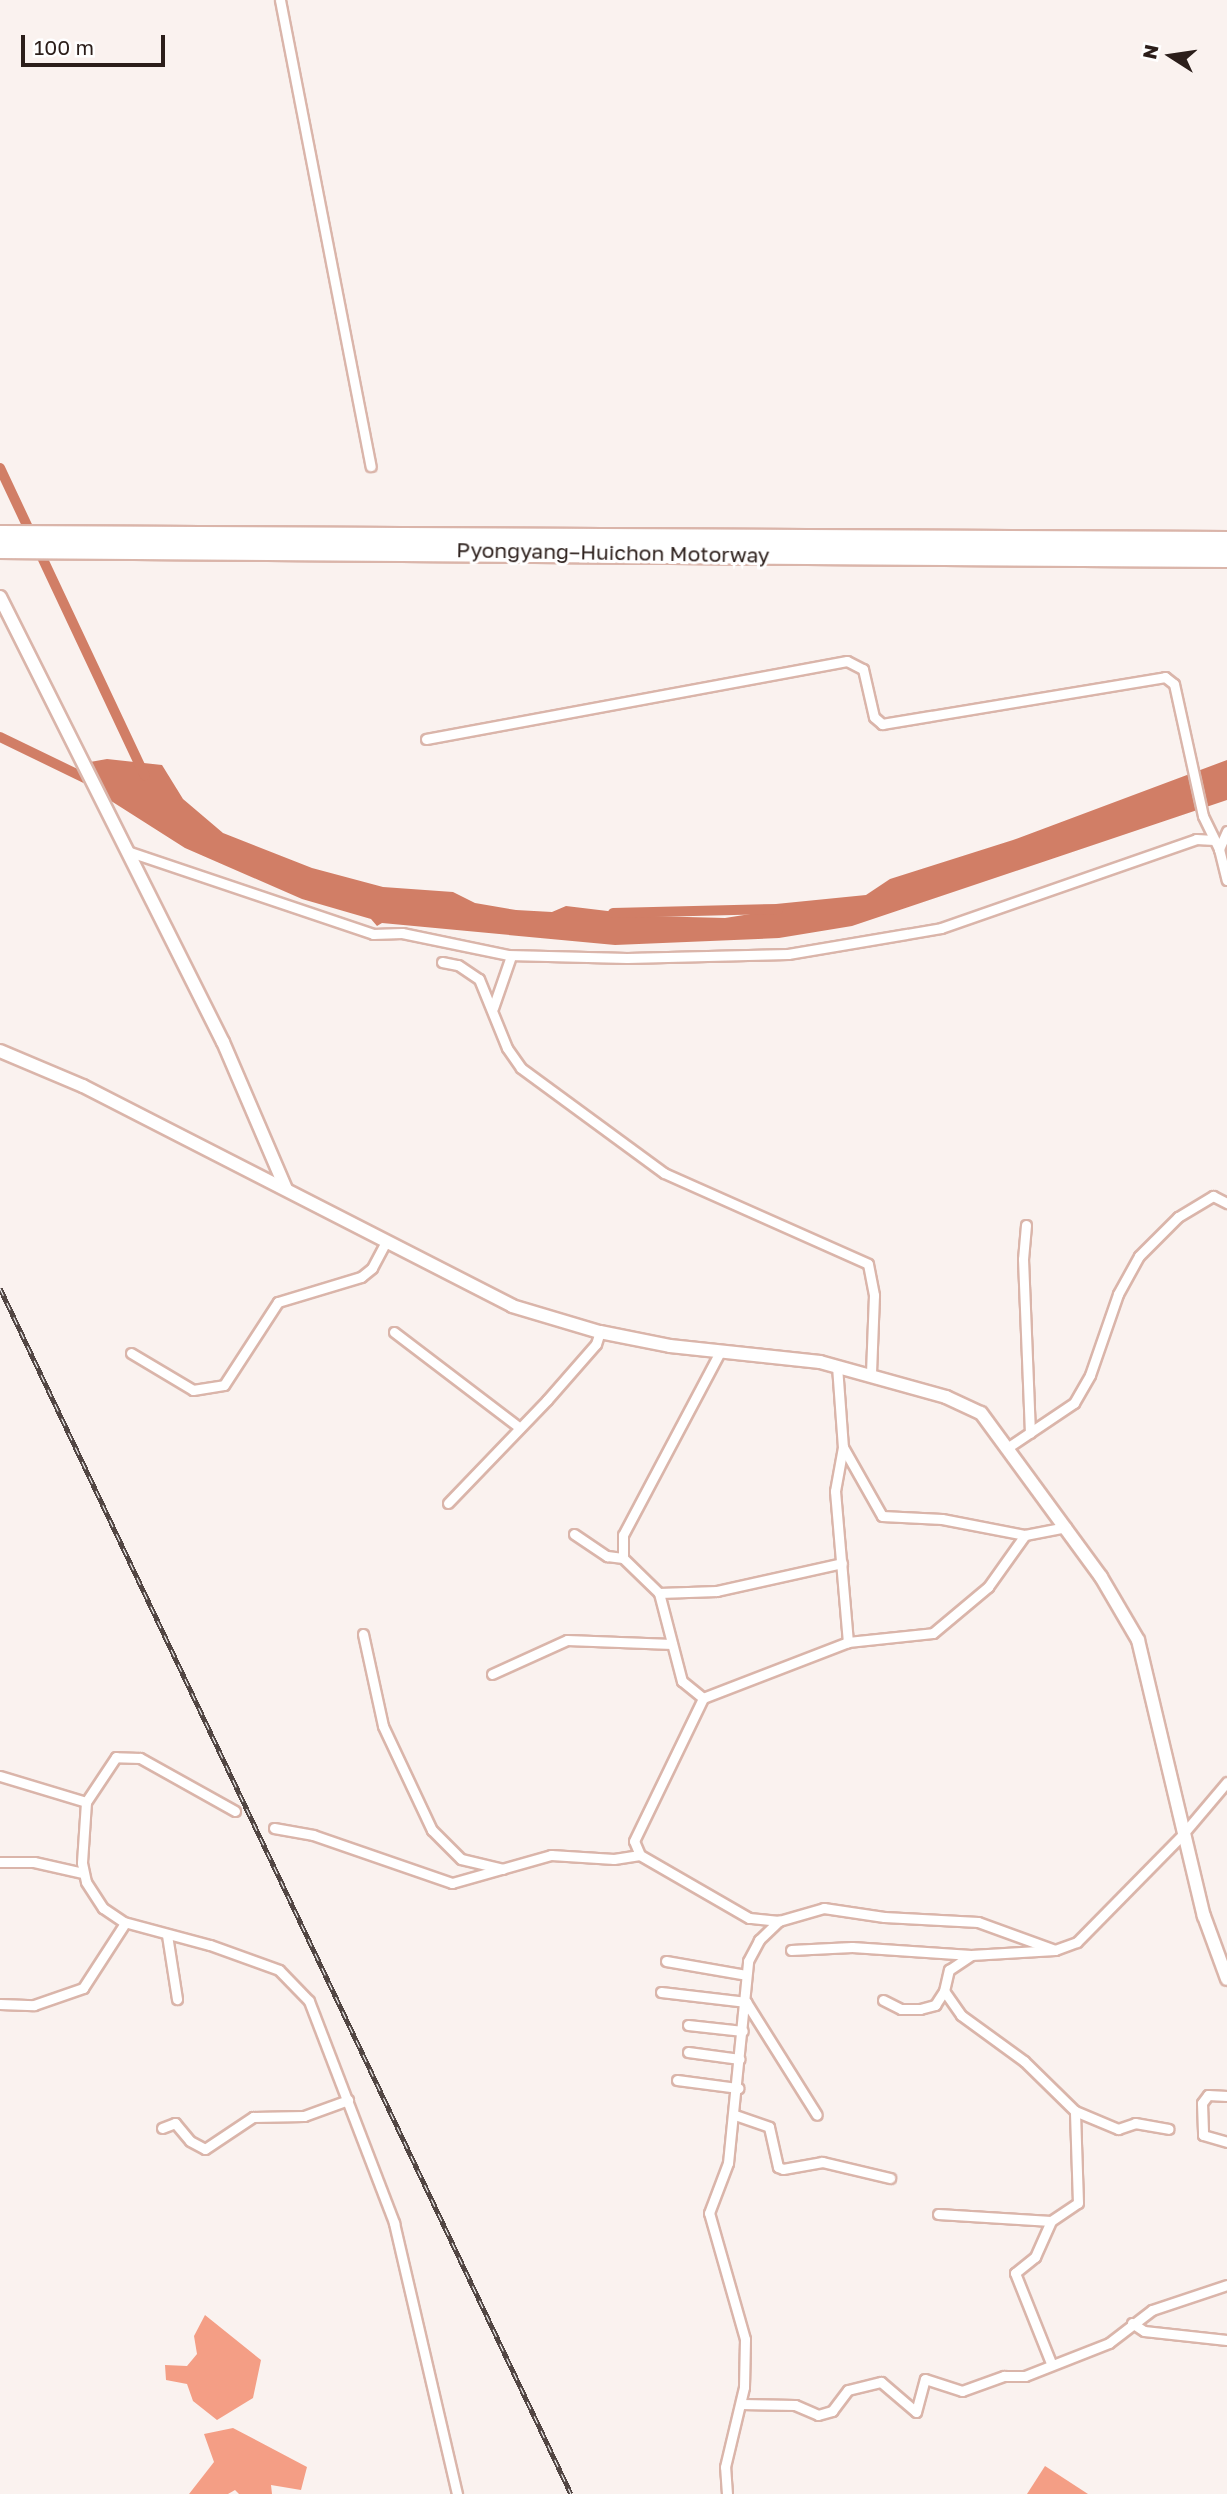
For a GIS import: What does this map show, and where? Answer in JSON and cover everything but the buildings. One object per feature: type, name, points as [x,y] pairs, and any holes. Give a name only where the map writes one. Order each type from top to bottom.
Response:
[{"type":"highway","name":"Pyongyang–Huichon Motorway","points":[[0,535],[64,541],[1227,558]]},
{"type":"highway","name":"Pyongyang–Huichon Motorway","points":[[0,549],[64,541],[1227,541]]},
{"type":"street","points":[[280,0],[371,466]]},
{"type":"street","points":[[0,597],[223,1042],[286,1189]]},
{"type":"street","points":[[426,739],[847,661],[856,662],[866,674],[874,717],[882,724],[1160,677],[1174,684],[1203,816],[1227,880]]},
{"type":"street","points":[[1216,845],[1227,831]]},
{"type":"street","points":[[125,850],[373,934],[402,933],[511,956],[694,957],[788,954],[857,944],[973,920],[1196,839],[1216,845]]},
{"type":"street","points":[[493,1008],[511,956]]},
{"type":"street","points":[[442,962],[474,973],[493,1008],[507,1048],[521,1068],[664,1173],[868,1264],[874,1295],[871,1374]]},
{"type":"street","points":[[0,1051],[31,1061],[512,1306],[600,1332],[720,1352],[837,1366],[871,1374],[967,1404],[993,1422],[1066,1527],[1138,1640],[1213,1948],[1227,1979]]},
{"type":"street","points":[[1010,1446],[1065,1412],[1081,1392],[1118,1294],[1139,1256],[1178,1217],[1213,1196],[1227,1203]]},
{"type":"street","points":[[1026,1225],[1023,1259],[1031,1433]]},
{"type":"street","points":[[131,1353],[193,1390],[225,1385],[278,1302],[361,1277],[372,1268],[386,1242]]},
{"type":"street","points":[[394,1332],[520,1428]]},
{"type":"street","points":[[448,1503],[596,1344],[600,1332]]},
{"type":"street","points":[[624,1558],[623,1535],[720,1352]]},
{"type":"street","points":[[837,1366],[842,1447],[835,1491],[848,1642]]},
{"type":"street","points":[[842,1447],[882,1516],[942,1519],[1025,1535],[1066,1527]]},
{"type":"street","points":[[574,1534],[607,1556],[624,1558],[659,1593],[682,1681],[703,1698]]},
{"type":"street","points":[[1025,1535],[988,1587],[933,1633],[848,1642],[703,1698],[636,1832],[634,1841],[640,1855],[730,1910],[750,1919],[779,1921],[824,1908],[884,1917],[978,1922],[1055,1950]]},
{"type":"street","points":[[659,1593],[717,1591],[842,1563]]},
{"type":"street","points":[[363,1634],[383,1726],[432,1830],[461,1860],[504,1870]]},
{"type":"street","points":[[492,1674],[567,1640],[672,1644]]},
{"type":"street","points":[[235,1811],[132,1756],[116,1758],[86,1802],[83,1873],[97,1900],[125,1923],[211,1945],[289,1978],[316,2013],[394,2223],[457,2494]]},
{"type":"street","points":[[0,1776],[86,1802]]},
{"type":"street","points":[[791,1950],[852,1947],[971,1955],[1055,1950],[1077,1942],[1184,1835],[1227,1782]]},
{"type":"street","points":[[274,1828],[313,1835],[438,1881],[461,1884],[551,1855],[614,1859],[640,1855]]},
{"type":"street","points":[[0,1862],[34,1862],[83,1873]]},
{"type":"street","points":[[727,2494],[727,2458],[741,2404],[745,2339],[709,2213],[728,2163],[738,2088],[746,1975],[752,1951],[779,1921]]},
{"type":"street","points":[[0,2004],[34,2005],[83,1988],[125,1923]]},
{"type":"street","points":[[167,1935],[177,1999]]},
{"type":"street","points":[[883,2000],[901,2009],[920,2009],[935,2005],[944,1991],[950,1970],[971,1955]]},
{"type":"street","points":[[666,1961],[746,1975]]},
{"type":"street","points":[[944,1991],[968,2024],[1024,2061],[1075,2111],[1118,2129],[1135,2123],[1168,2129]]},
{"type":"street","points":[[661,1992],[746,2002]]},
{"type":"street","points":[[746,2002],[817,2115]]},
{"type":"street","points":[[688,2025],[743,2031]]},
{"type":"street","points":[[688,2052],[740,2059]]},
{"type":"street","points":[[677,2080],[738,2088]]},
{"type":"street","points":[[1227,2096],[1208,2095],[1202,2103],[1203,2135],[1227,2142]]},
{"type":"street","points":[[162,2128],[175,2123],[190,2141],[205,2149],[253,2117],[304,2116],[348,2100]]},
{"type":"street","points":[[1051,2363],[1015,2273],[1035,2257],[1051,2221],[1077,2203],[1075,2111]]},
{"type":"street","points":[[735,2115],[769,2127],[778,2167],[783,2169],[822,2162],[890,2178]]},
{"type":"street","points":[[937,2214],[1051,2221]]},
{"type":"street","points":[[741,2404],[795,2405],[818,2416],[832,2411],[848,2390],[881,2382],[916,2412],[925,2379],[962,2391],[1004,2376],[1025,2376],[1051,2363],[1110,2343],[1132,2323],[1152,2310],[1227,2284]]},
{"type":"street","points":[[1132,2323],[1144,2331],[1227,2340]]},
{"type":"shaded area","points":[[107,759],[162,765],[183,799],[223,833],[312,868],[383,887],[453,892],[475,903],[516,910],[552,912],[566,906],[649,916],[725,918],[763,912],[776,904],[866,895],[890,879],[1013,840],[1227,760],[1227,800],[852,926],[779,938],[615,945],[382,923],[377,926],[371,919],[302,899],[185,848],[108,799],[90,762]]},
{"type":"shaded area","points":[[205,2315],[261,2360],[253,2398],[217,2420],[193,2401],[187,2384],[166,2380],[165,2365],[187,2366],[197,2354],[194,2336]]},
{"type":"shaded area","points":[[233,2428],[307,2467],[301,2490],[271,2485],[272,2494],[239,2494],[235,2490],[228,2494],[189,2494],[214,2462],[204,2434]]},
{"type":"shaded area","points":[[1045,2466],[1088,2494],[1027,2494]]},
{"type":"waterway","points":[[0,468],[145,776]]},
{"type":"waterway","points":[[0,737],[95,783]]},
{"type":"waterway","points":[[613,913],[779,909]]},
{"type":"railway","points":[[0,1288],[571,2494]]}]
